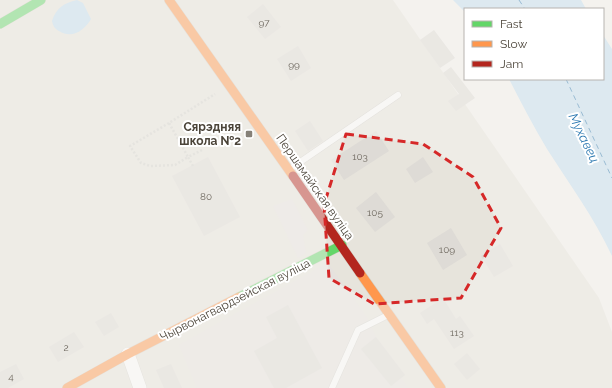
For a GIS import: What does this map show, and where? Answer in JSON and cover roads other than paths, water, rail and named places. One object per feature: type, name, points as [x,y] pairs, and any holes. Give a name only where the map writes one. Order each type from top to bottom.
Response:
[{"type":"main road","points":[[0,24],[41,0]]},
{"type":"main road","name":"Першамайская вуліца","points":[[169,0],[342,245],[440,388]]},
{"type":"main road","name":"Чырвонагвардзейская вуліца","points":[[67,388],[128,354],[342,245]]},
{"type":"street","points":[[128,354],[140,388]]},
{"type":"lane","points":[[289,170],[398,95]]},
{"type":"lane","points":[[332,388],[358,330],[389,314]]},
{"type":"water","points":[[77,0],[83,3],[91,19],[85,27],[73,34],[64,33],[58,30],[54,27],[52,21],[58,9]]},
{"type":"water","points":[[453,0],[581,0],[585,8],[464,8],[464,11]]},
{"type":"water","name":"Мухавец","points":[[604,37],[612,49],[612,256],[590,214],[547,149],[510,80],[604,80]]},
{"type":"place","name":"Сярэдняя школа №2","points":[[249,134]]}]
